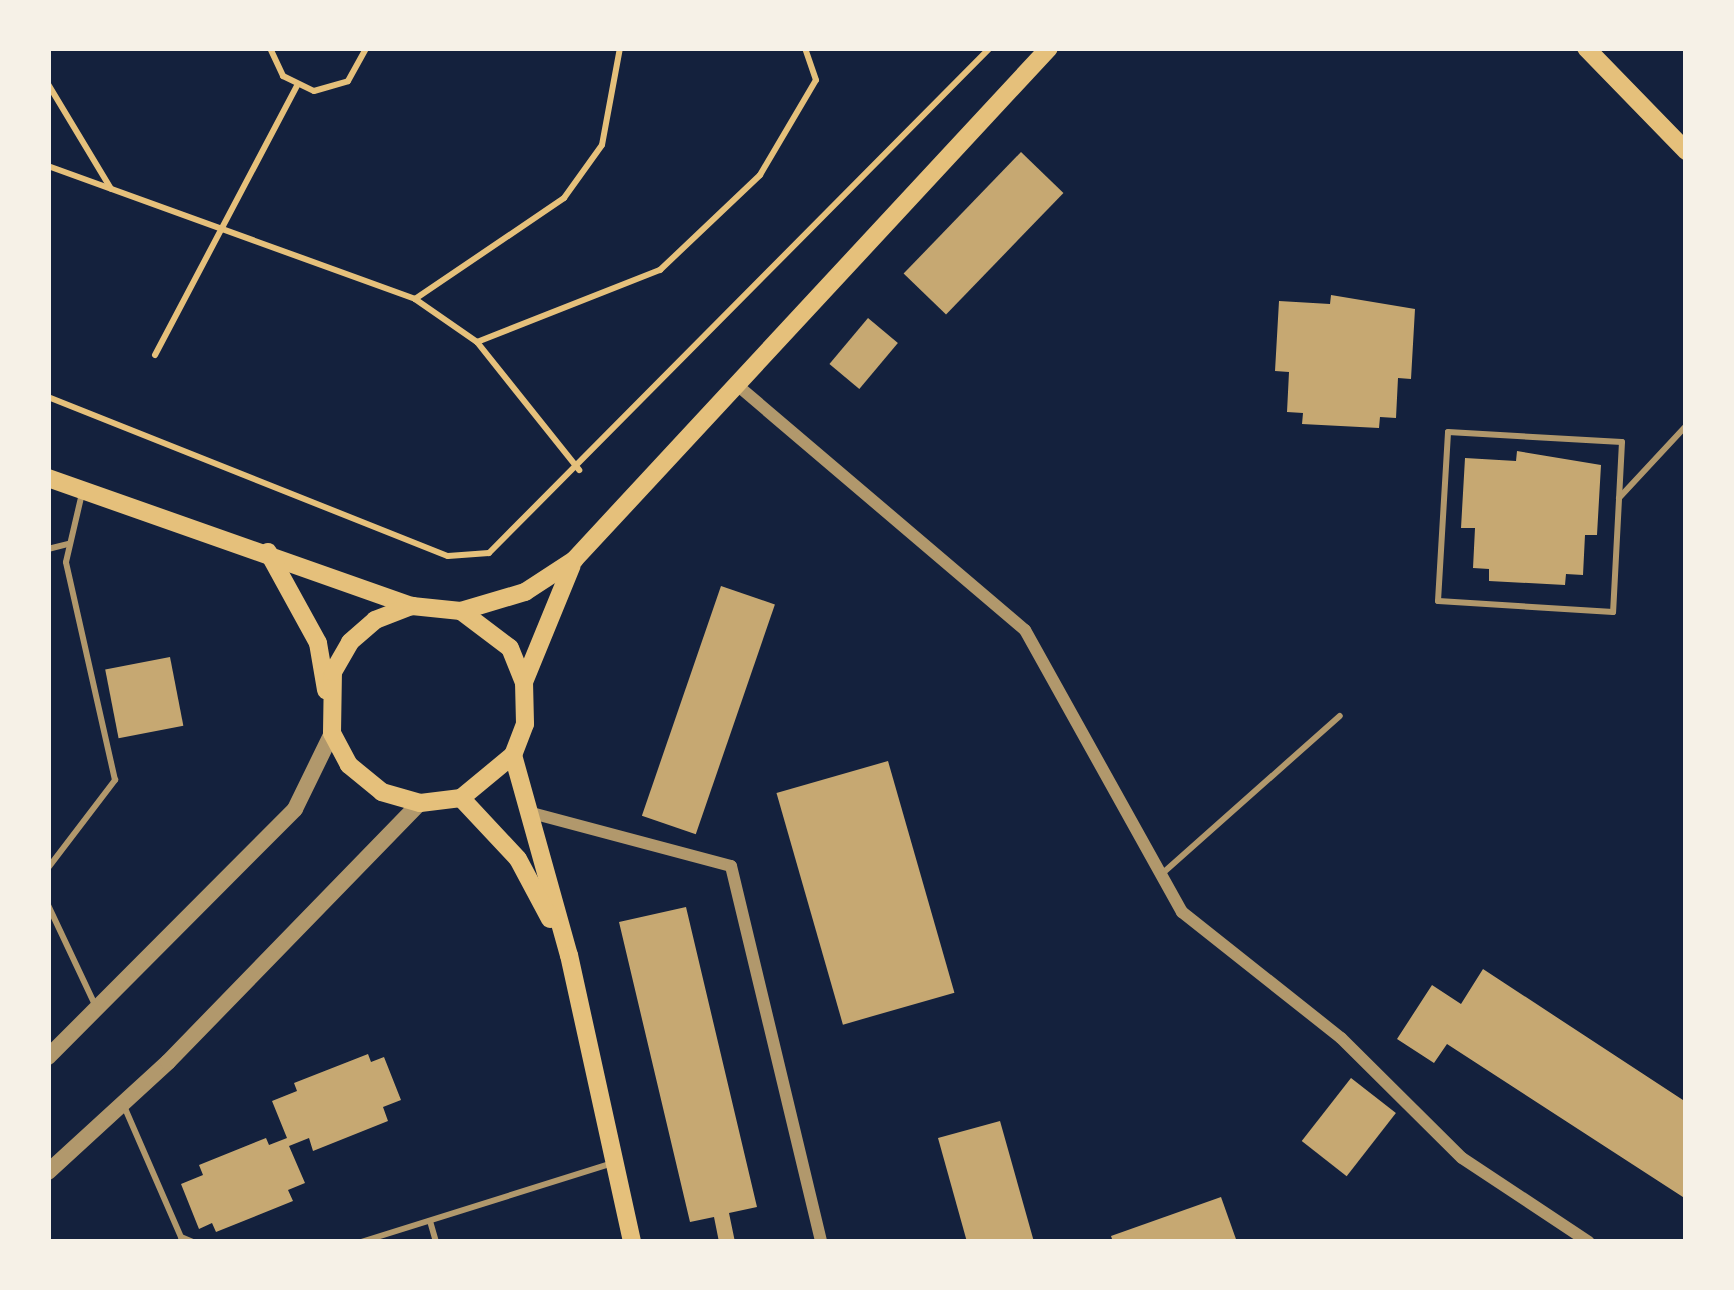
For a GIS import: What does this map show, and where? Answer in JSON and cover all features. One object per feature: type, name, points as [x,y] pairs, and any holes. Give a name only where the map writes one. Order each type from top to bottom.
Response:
[{"type":"main road","points":[[48,478],[412,606],[461,610],[525,592],[574,560],[1049,48]]},
{"type":"main road","points":[[1586,48],[1686,151]]},
{"type":"main road","points":[[268,552],[318,643],[332,733],[349,765],[382,792],[420,803],[461,798],[513,754],[525,724],[524,682],[543,620],[574,560]]},
{"type":"main road","points":[[328,700],[350,642],[375,620],[412,606]]},
{"type":"main road","points":[[461,610],[510,648],[524,682]]},
{"type":"main road","points":[[513,754],[568,956],[632,1242]]},
{"type":"main road","points":[[461,798],[518,859],[568,956]]},
{"type":"street","points":[[737,385],[1024,630],[1182,912],[1341,1038],[1462,1158],[1589,1242]]},
{"type":"street","points":[[48,1057],[295,809],[332,733]]},
{"type":"street","points":[[48,1172],[123,1103],[420,803]]},
{"type":"street","points":[[526,812],[731,866],[821,1242]]},
{"type":"lane","points":[[1619,498],[1622,442],[1448,432],[1438,602],[1613,611],[1619,498],[1686,426]]},
{"type":"lane","points":[[48,868],[115,780],[66,562],[82,489]]},
{"type":"lane","points":[[48,549],[70,544]]},
{"type":"lane","points":[[1161,875],[1340,716]]},
{"type":"lane","points":[[48,905],[97,1009]]},
{"type":"lane","points":[[123,1103],[181,1237],[193,1242]]},
{"type":"lane","points":[[361,1242],[617,1161]]},
{"type":"lane","points":[[430,1220],[436,1242]]},
{"type":"path","points":[[270,48],[297,86],[314,91],[348,81],[366,48]]},
{"type":"path","points":[[415,299],[564,198],[602,145],[620,48]]},
{"type":"path","points":[[477,342],[660,270],[760,175],[816,80],[805,48]]},
{"type":"path","points":[[48,397],[448,556],[489,553],[579,470],[990,48]]},
{"type":"path","points":[[48,84],[111,189]]},
{"type":"path","points":[[155,356],[297,86]]},
{"type":"path","points":[[48,166],[415,299],[477,342],[579,470]]},
{"type":"building","points":[[1021,152],[1063,193],[946,315],[904,274]]},
{"type":"building","points":[[1331,295],[1415,309],[1411,379],[1398,378],[1396,418],[1380,417],[1379,428],[1302,424],[1303,413],[1287,412],[1289,372],[1275,371],[1279,301],[1330,304]]},
{"type":"building","points":[[868,318],[898,343],[859,389],[829,364]]},
{"type":"building","points":[[1517,451],[1601,465],[1597,535],[1585,535],[1583,575],[1566,574],[1565,585],[1489,581],[1489,569],[1473,568],[1475,528],[1461,528],[1465,458],[1516,461]]},
{"type":"building","points":[[721,586],[775,605],[696,834],[642,816]]},
{"type":"building","points":[[170,657],[183,726],[119,738],[105,670]]},
{"type":"building","points":[[888,761],[954,993],[843,1025],[776,793]]},
{"type":"building","points":[[686,907],[757,1207],[729,1213],[735,1242],[719,1242],[714,1217],[690,1222],[619,922]]},
{"type":"building","points":[[1483,969],[1686,1102],[1686,1199],[1447,1044],[1434,1063],[1397,1039],[1432,985],[1461,1004]]},
{"type":"building","points":[[368,1054],[371,1062],[384,1057],[401,1100],[383,1107],[388,1121],[313,1151],[309,1138],[289,1146],[305,1183],[288,1190],[293,1201],[216,1232],[212,1223],[199,1229],[181,1184],[203,1175],[199,1165],[266,1138],[269,1145],[287,1138],[272,1101],[297,1091],[294,1083]]},
{"type":"building","points":[[1351,1078],[1396,1113],[1347,1176],[1302,1141]]},
{"type":"building","points":[[1000,1121],[1034,1242],[967,1242],[938,1138]]},
{"type":"building","points":[[1221,1197],[1237,1242],[1113,1242],[1111,1236]]}]
